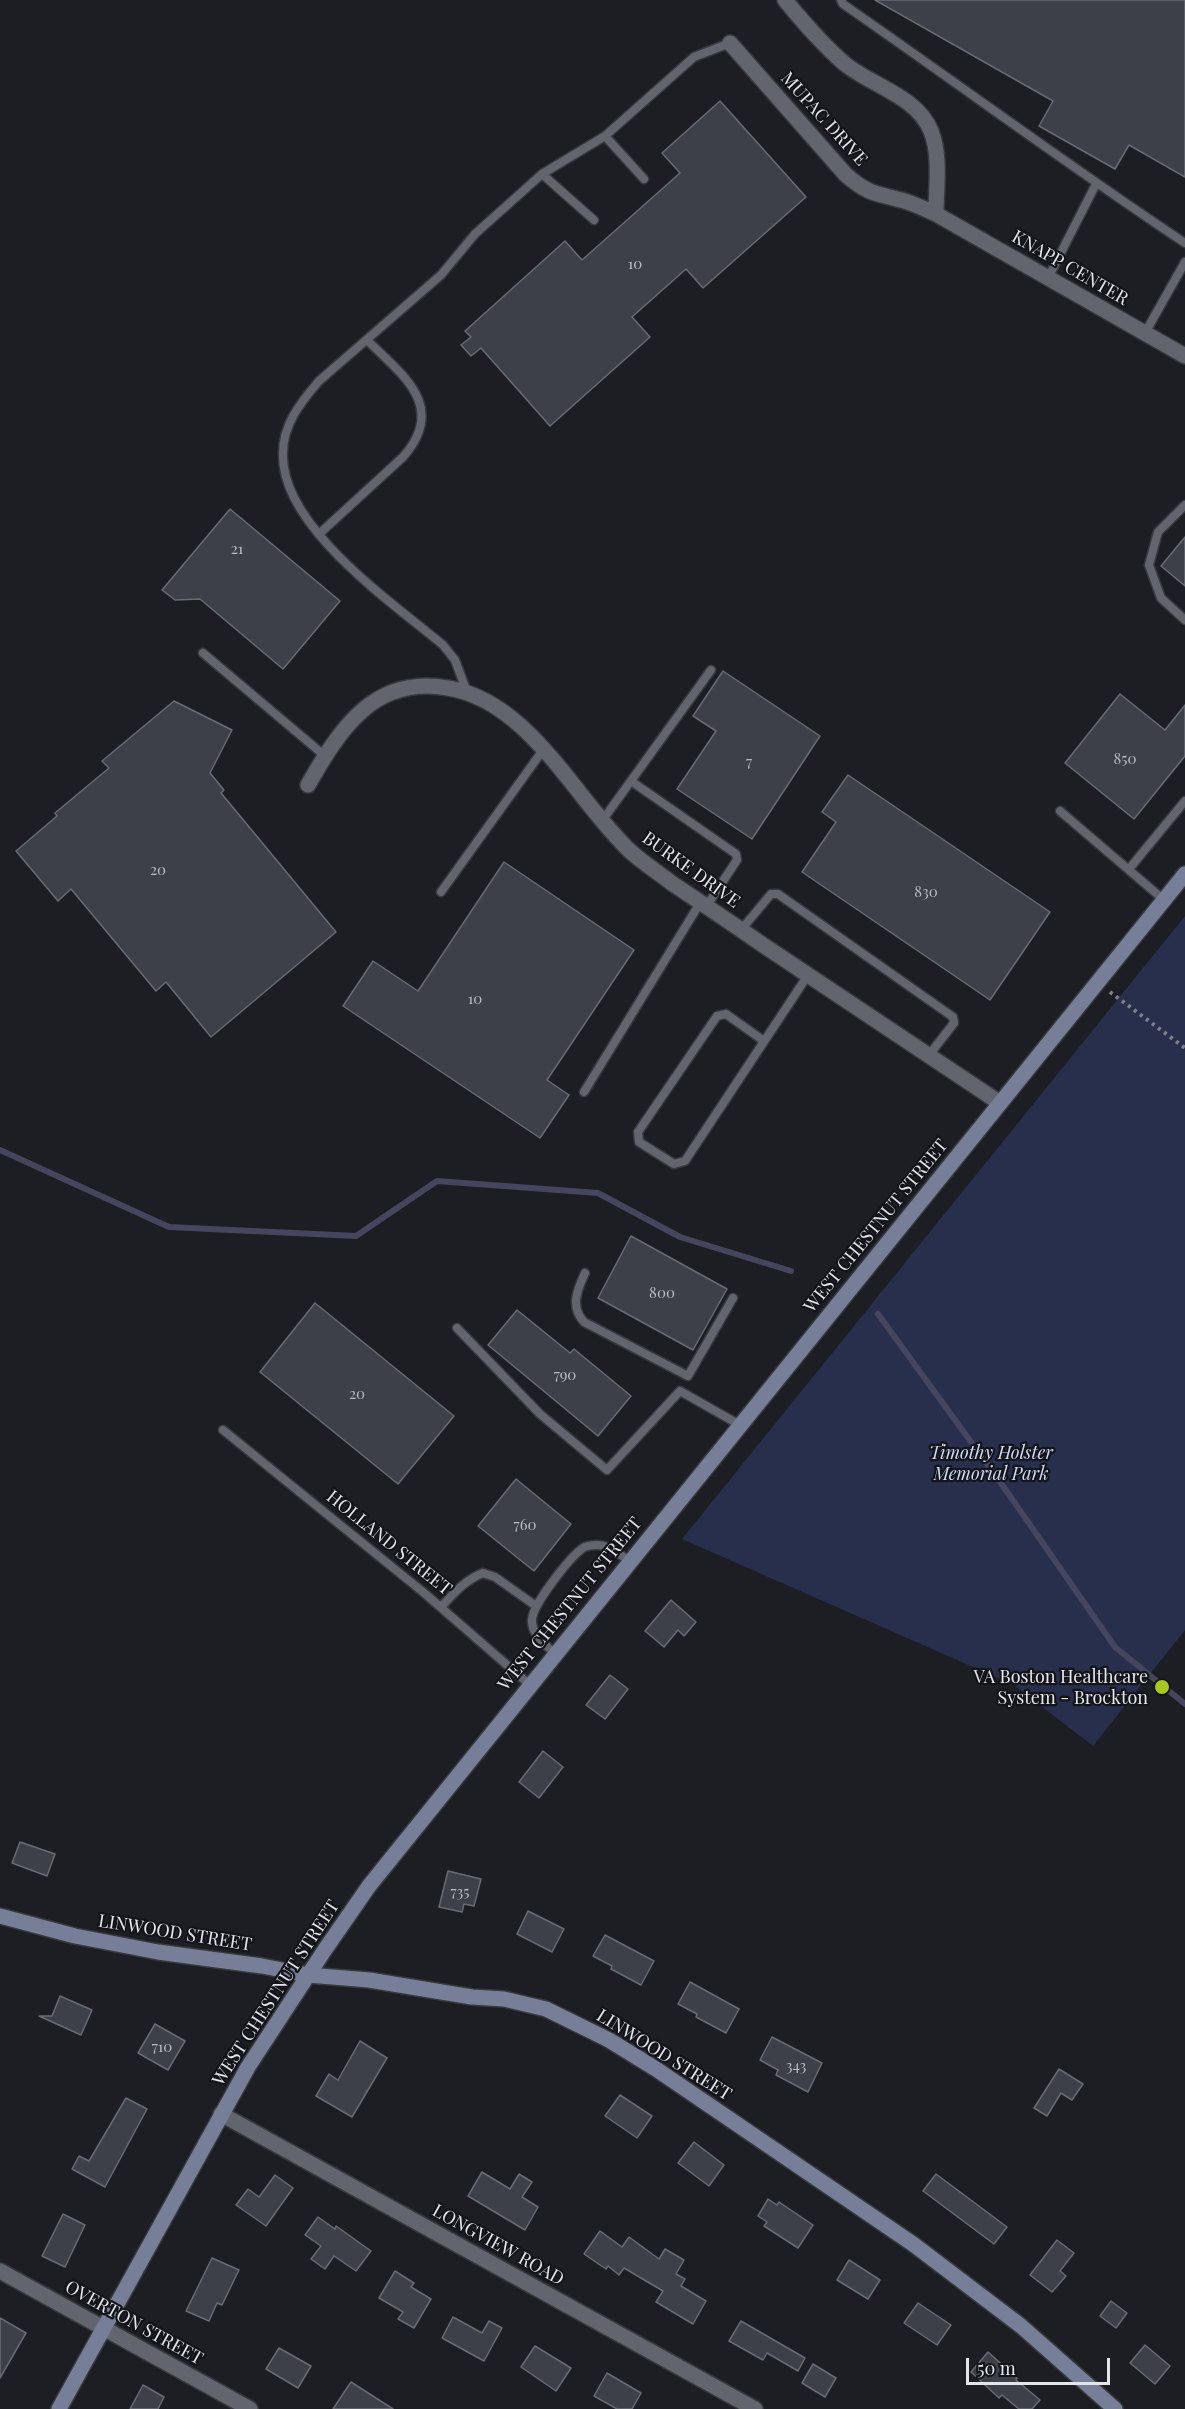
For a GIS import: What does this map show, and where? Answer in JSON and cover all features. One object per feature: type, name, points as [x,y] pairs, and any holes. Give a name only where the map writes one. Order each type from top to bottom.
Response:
[{"type":"main road","name":"WEST CHESTNUT STREET","points":[[58,2409],[259,2050],[387,1863],[1185,874]]},
{"type":"main road","name":"LINWOOD STREET","points":[[0,1916],[75,1936],[158,1952],[262,1966],[308,1976],[369,1980],[472,1997],[504,1999],[546,2009],[609,2040],[656,2069],[971,2286],[1022,2326],[1115,2409]]},
{"type":"street","points":[[784,0],[819,39],[846,64],[910,104],[924,119],[931,132],[934,147],[936,214]]},
{"type":"street","name":"MUPAC DRIVE","points":[[729,43],[846,175],[858,185],[874,194],[903,200],[936,214]]},
{"type":"street","name":"KNAPP CENTER","points":[[936,214],[1185,356]]},
{"type":"street","name":"BURKE DRIVE","points":[[308,785],[324,756],[348,723],[364,708],[387,695],[413,687],[430,686],[467,692],[496,706],[512,719],[543,750],[602,821],[642,861],[703,905],[1000,1103]]},
{"type":"street","name":"LONGVIEW ROAD","points":[[221,2115],[755,2409]]},
{"type":"street","name":"OVERTON STREET","points":[[0,2271],[250,2409]]},
{"type":"lane","points":[[841,0],[843,4],[938,69],[1096,184],[1185,243]]},
{"type":"lane","points":[[467,692],[454,660],[443,645],[352,568],[319,534],[299,508],[287,482],[283,453],[285,435],[292,417],[319,381],[441,275],[475,234],[542,174],[605,136],[694,57],[729,43]]},
{"type":"lane","points":[[605,136],[644,179]]},
{"type":"lane","points":[[542,174],[594,220]]},
{"type":"lane","points":[[1048,278],[1096,184]]},
{"type":"lane","points":[[1145,333],[1185,262]]},
{"type":"lane","points":[[319,534],[403,457],[415,443],[419,433],[422,420],[418,399],[412,385],[367,340]]},
{"type":"lane","points":[[1185,505],[1158,532],[1149,565],[1161,598],[1185,620]]},
{"type":"lane","points":[[203,653],[324,756]]},
{"type":"lane","points":[[602,821],[711,670]]},
{"type":"lane","points":[[441,892],[543,750]]},
{"type":"lane","points":[[584,1092],[703,905],[737,860],[736,854],[631,781]]},
{"type":"lane","points":[[1129,869],[1185,801]]},
{"type":"lane","points":[[1060,811],[1164,900]]},
{"type":"lane","points":[[741,930],[771,894],[778,894],[953,1017],[954,1023],[928,1055]]},
{"type":"lane","points":[[765,1041],[726,1014],[717,1016],[638,1132],[639,1142],[674,1164],[685,1161],[765,1041],[808,975]]},
{"type":"lane","points":[[585,1274],[577,1290],[575,1303],[577,1315],[584,1322],[688,1376]]},
{"type":"lane","points":[[457,1328],[540,1414],[608,1470],[680,1391],[733,1298]]},
{"type":"lane","points":[[680,1391],[740,1425]]},
{"type":"lane","name":"HOLLAND STREET","points":[[223,1430],[441,1607],[530,1685]]},
{"type":"lane","points":[[555,1654],[535,1632],[531,1621],[536,1606],[556,1578],[584,1547],[597,1545],[606,1547],[630,1561]]},
{"type":"lane","points":[[441,1607],[472,1577],[483,1573],[495,1577],[536,1606]]},
{"type":"path","points":[[1098,982],[1185,1048]]},
{"type":"green space","name":"Timothy Holster Memorial Park","points":[[1185,916],[1185,1630],[1093,1746],[1014,1685],[682,1539]]},
{"type":"building","points":[[875,0],[1185,0],[1185,177],[1129,145],[1115,169],[1039,126],[1053,101]]},
{"type":"building","points":[[720,101],[806,197],[703,288],[686,269],[632,317],[650,337],[550,426],[481,348],[471,356],[461,345],[471,337],[465,331],[565,241],[582,260],[680,173],[662,153]]},
{"type":"building","points":[[230,509],[340,601],[283,669],[200,599],[175,600],[162,590]]},
{"type":"building","points":[[1185,537],[1185,586],[1161,566]]},
{"type":"building","points":[[723,671],[820,736],[752,839],[677,789],[716,731],[693,716]]},
{"type":"building","points":[[1120,694],[1165,730],[1185,705],[1185,756],[1134,819],[1065,763]]},
{"type":"building","points":[[174,701],[232,730],[210,773],[224,790],[221,793],[336,932],[211,1037],[166,982],[156,991],[71,889],[58,901],[16,851],[57,816],[55,813],[109,768],[102,761]]},
{"type":"building","points":[[848,775],[1050,912],[990,1000],[802,872],[836,822],[822,812]]},
{"type":"building","points":[[504,862],[634,950],[547,1080],[569,1095],[540,1138],[343,1006],[373,961],[418,991]]},
{"type":"building","points":[[631,1236],[727,1289],[693,1350],[598,1298]]},
{"type":"building","points":[[315,1303],[454,1416],[398,1484],[260,1372]]},
{"type":"building","points":[[517,1310],[570,1353],[574,1349],[631,1396],[598,1436],[488,1345]]},
{"type":"building","points":[[516,1479],[571,1524],[534,1571],[478,1526]]},
{"type":"building","points":[[671,1600],[696,1622],[684,1636],[678,1630],[664,1647],[645,1631]]},
{"type":"building","points":[[610,1675],[628,1689],[605,1719],[586,1705]]},
{"type":"building","points":[[543,1751],[563,1767],[539,1798],[519,1782]]},
{"type":"building","points":[[20,1842],[55,1854],[47,1876],[12,1863]]},
{"type":"building","points":[[448,1871],[481,1879],[474,1906],[464,1904],[462,1912],[439,1907]]},
{"type":"building","points":[[528,1911],[564,1929],[552,1952],[517,1934]]},
{"type":"building","points":[[605,1935],[654,1961],[641,1985],[611,1969],[612,1966],[593,1956]]},
{"type":"building","points":[[690,1982],[739,2009],[726,2033],[696,2017],[697,2014],[678,2004]]},
{"type":"building","points":[[60,1996],[92,2010],[81,2035],[39,2016],[52,2016]]},
{"type":"building","points":[[155,2024],[185,2041],[168,2070],[138,2053]]},
{"type":"building","points":[[772,2037],[822,2063],[808,2092],[776,2075],[778,2070],[760,2060]]},
{"type":"building","points":[[360,2041],[387,2058],[352,2117],[316,2096],[329,2074],[338,2080]]},
{"type":"building","points":[[1059,2069],[1083,2084],[1072,2100],[1061,2093],[1047,2116],[1034,2108]]},
{"type":"building","points":[[620,2095],[652,2116],[637,2138],[605,2116]]},
{"type":"building","points":[[126,2098],[147,2109],[105,2187],[72,2169],[79,2156],[89,2161]]},
{"type":"building","points":[[694,2142],[724,2165],[709,2186],[678,2163]]},
{"type":"building","points":[[482,2172],[510,2189],[519,2174],[532,2182],[522,2197],[538,2207],[525,2230],[468,2196]]},
{"type":"building","points":[[936,2174],[1007,2227],[994,2244],[923,2191]]},
{"type":"building","points":[[275,2175],[293,2188],[266,2226],[236,2205],[248,2189],[259,2197]]},
{"type":"building","points":[[768,2199],[777,2205],[779,2202],[813,2225],[798,2248],[764,2226],[767,2222],[758,2216]]},
{"type":"building","points":[[63,2214],[85,2225],[65,2267],[42,2256]]},
{"type":"building","points":[[318,2217],[335,2229],[336,2226],[371,2251],[356,2271],[334,2256],[325,2269],[311,2259],[321,2246],[305,2235]]},
{"type":"building","points":[[600,2231],[622,2247],[629,2237],[659,2259],[665,2249],[684,2260],[676,2274],[685,2279],[681,2286],[706,2301],[693,2324],[656,2302],[663,2291],[624,2268],[619,2275],[608,2266],[606,2269],[584,2254]]},
{"type":"building","points":[[1057,2240],[1074,2253],[1060,2271],[1066,2276],[1052,2292],[1030,2275]]},
{"type":"building","points":[[212,2258],[239,2270],[222,2305],[217,2303],[209,2321],[186,2311]]},
{"type":"building","points":[[849,2260],[880,2280],[868,2299],[837,2280]]},
{"type":"building","points":[[395,2271],[414,2283],[411,2287],[431,2299],[414,2328],[398,2319],[403,2312],[379,2298]]},
{"type":"building","points":[[1111,2301],[1127,2313],[1116,2328],[1100,2316]]},
{"type":"building","points":[[918,2303],[951,2325],[937,2345],[904,2323]]},
{"type":"building","points":[[453,2317],[482,2333],[489,2321],[502,2328],[484,2361],[442,2338]]},
{"type":"building","points":[[0,2318],[26,2333],[0,2378]]},
{"type":"building","points":[[741,2321],[805,2358],[798,2371],[767,2353],[763,2360],[729,2341]]},
{"type":"building","points":[[1145,2345],[1170,2366],[1155,2384],[1130,2363]]},
{"type":"building","points":[[535,2346],[571,2368],[556,2391],[521,2367]]},
{"type":"building","points":[[279,2348],[311,2366],[298,2388],[266,2369]]},
{"type":"building","points":[[988,2352],[1040,2400],[1032,2409],[1019,2409],[1002,2395],[999,2398],[971,2372]]},
{"type":"building","points":[[813,2364],[836,2378],[825,2397],[802,2383]]},
{"type":"building","points":[[607,2373],[641,2393],[632,2409],[617,2409],[594,2396]]},
{"type":"building","points":[[351,2382],[393,2409],[333,2409]]},
{"type":"building","points":[[143,2385],[164,2397],[158,2409],[130,2409]]},
{"type":"waterway","points":[[0,1150],[169,1227],[356,1236],[437,1181],[598,1193],[680,1237],[791,1271]]},
{"type":"waterway","points":[[878,1314],[1003,1486],[1115,1647],[1185,1704]]},
{"type":"place","name":"VA Boston Healthcare System - Brockton","points":[[1162,1687]]}]
